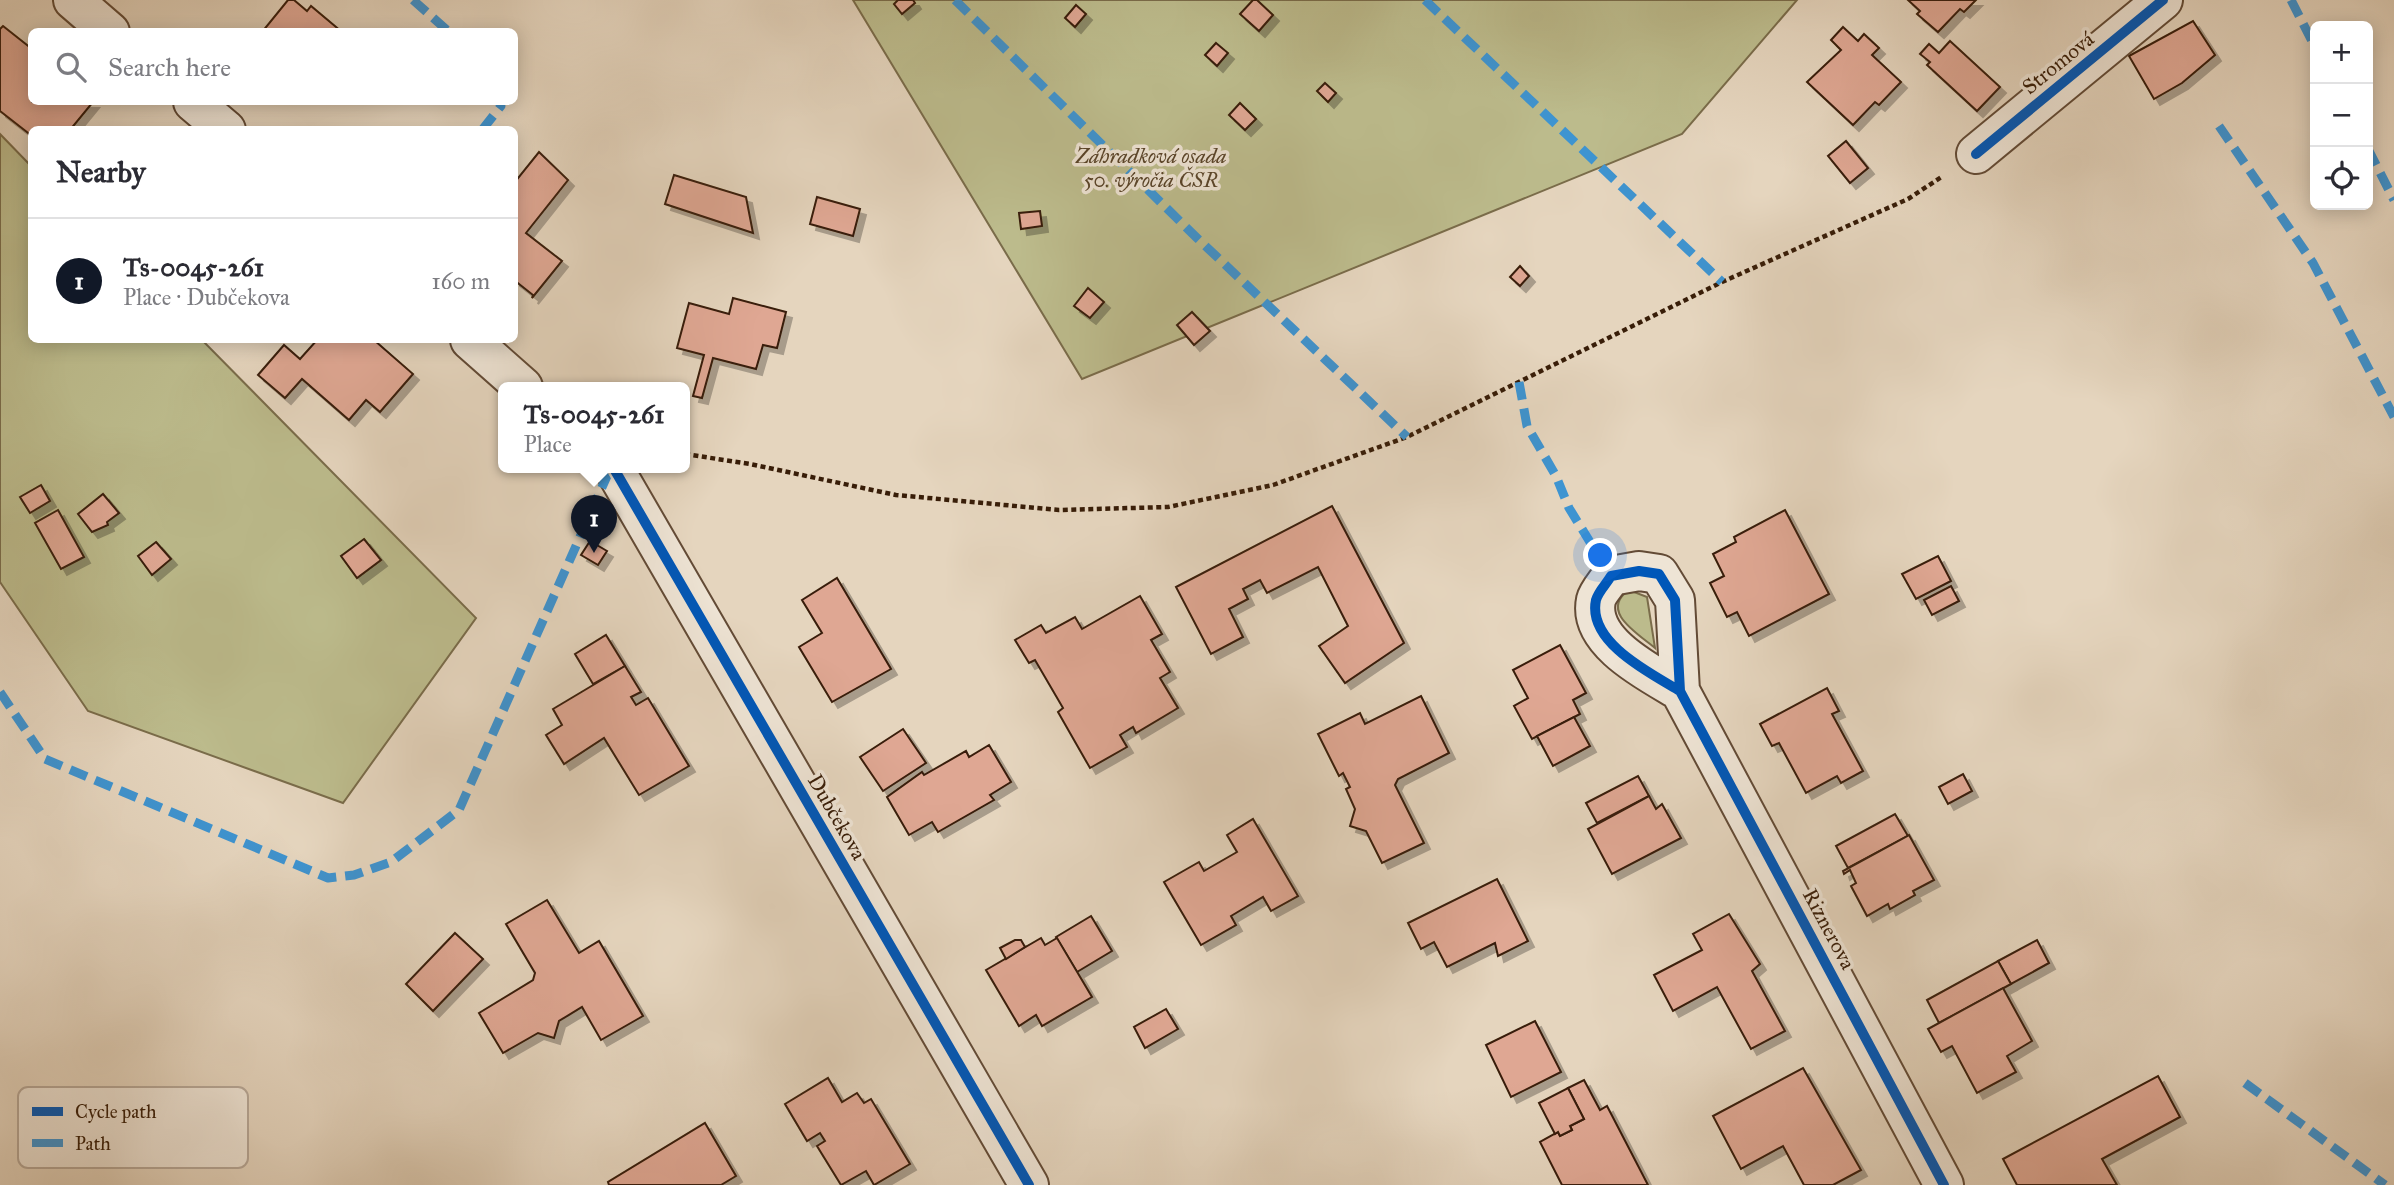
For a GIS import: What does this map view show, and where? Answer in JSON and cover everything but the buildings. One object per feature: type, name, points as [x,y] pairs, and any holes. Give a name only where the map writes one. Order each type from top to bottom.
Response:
[{"type":"street","points":[[73,0],[105,28]]},
{"type":"street","name":"Stromová","points":[[1976,154],[2163,0]]},
{"type":"street","points":[[197,105],[221,126]]},
{"type":"street","points":[[473,343],[517,382]]},
{"type":"street","name":"Dubčekova","points":[[616,473],[1028,1185]]},
{"type":"street","name":"Riznerova","points":[[1680,691],[1944,1185]]},
{"type":"path","points":[[690,455],[750,464],[896,495],[1059,510],[1168,507],[1273,485],[1407,437],[1722,282],[1908,199],[1976,154]]},
{"type":"green space","name":"Záhradková osada 50. výročia ČSR","points":[[853,0],[1797,0],[1682,134],[1082,379]]},
{"type":"green space","points":[[0,134],[28,163],[28,343],[205,343],[476,618],[343,803],[88,711],[0,582]]},
{"type":"green space","points":[[1629,590],[1647,597],[1655,648],[1631,629],[1619,614],[1621,598]]},
{"type":"marked path","points":[[413,0],[444,28]]},
{"type":"marked path","points":[[955,0],[1197,238],[1407,437]]},
{"type":"marked path","points":[[1425,0],[1722,282]]},
{"type":"marked path","points":[[2291,0],[2310,37]]},
{"type":"marked path","points":[[485,126],[501,105]]},
{"type":"marked path","points":[[2219,126],[2313,263],[2394,417]]},
{"type":"marked path","points":[[2373,159],[2394,200]]},
{"type":"marked path","points":[[1519,382],[1527,426],[1556,476],[1569,508],[1611,576]]},
{"type":"marked path","points":[[0,692],[45,759],[328,878],[354,875],[391,862],[459,810],[608,473]]},
{"type":"marked path","points":[[2245,1083],[2385,1185]]},
{"type":"cycle path","points":[[1976,154],[2163,0]]},
{"type":"cycle path","points":[[616,473],[1029,1185]]},
{"type":"cycle path","points":[[1680,691],[1623,654],[1601,629],[1596,615],[1596,600],[1611,576],[1639,571],[1659,574],[1675,600],[1680,691],[1944,1185]]},
{"type":"place","name":"Ts-0045-261","points":[[594,553]]}]
